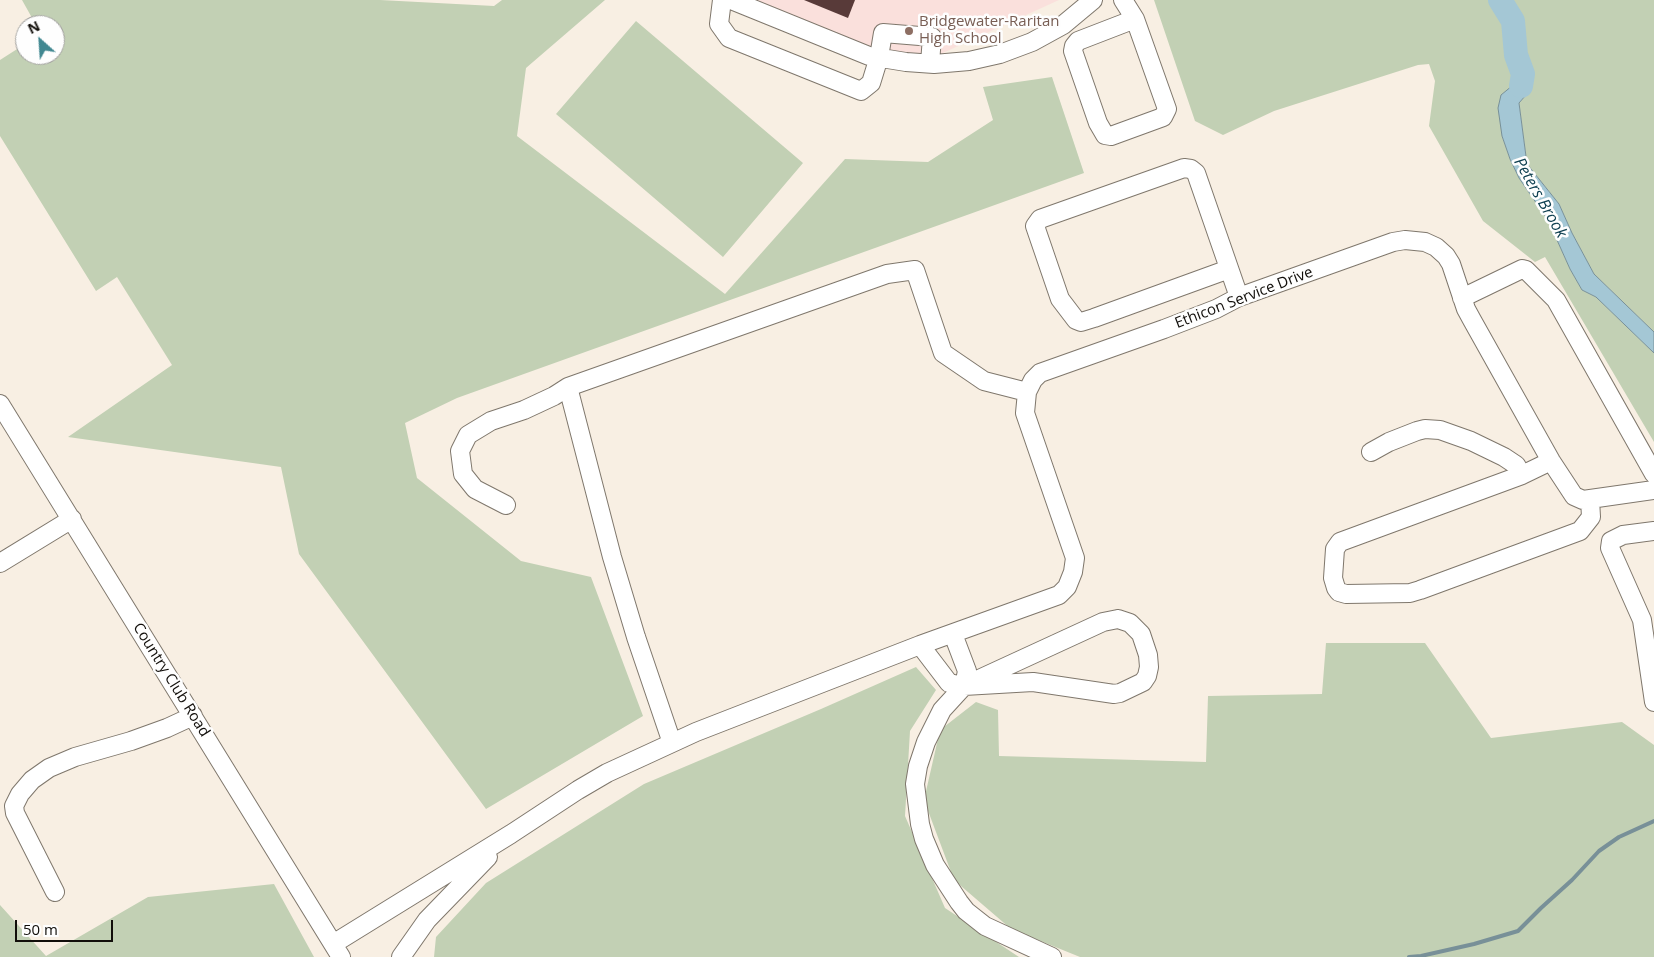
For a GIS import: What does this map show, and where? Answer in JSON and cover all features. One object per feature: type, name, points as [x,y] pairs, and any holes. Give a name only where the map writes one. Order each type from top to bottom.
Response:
[{"type":"street","points":[[722,0],[719,24],[729,38],[861,91],[870,83],[880,58],[883,34],[932,36],[930,64]]},
{"type":"street","points":[[730,0],[869,56],[930,64],[970,60],[1000,54],[1032,42],[1063,25],[1093,0]]},
{"type":"street","points":[[1123,0],[1135,19],[1166,109],[1163,117],[1111,136],[1105,135],[1098,123],[1073,51],[1074,46],[1078,41],[1135,19]]},
{"type":"street","points":[[1229,269],[1081,322],[1076,320],[1060,299],[1035,226],[1040,219],[1188,168],[1196,173],[1229,269],[1238,297]]},
{"type":"street","name":"Ethicon Service Drive","points":[[1027,392],[1032,380],[1040,373],[1164,329],[1216,309],[1238,297],[1394,242],[1405,240],[1425,242],[1436,247],[1446,256],[1451,264],[1462,298],[1472,320],[1574,496],[1582,500],[1590,499]]},
{"type":"street","points":[[1462,298],[1522,269],[1526,270],[1556,300],[1654,474]]},
{"type":"street","points":[[337,951],[511,834],[608,773],[696,732],[920,645],[1059,595],[1067,587],[1073,572],[1075,558],[1025,413],[1027,392],[984,381],[943,353],[915,270],[887,274],[568,387],[524,410],[491,421],[468,435],[460,452],[463,474],[475,490],[506,505]]},
{"type":"street","points":[[568,387],[612,557],[636,637],[672,743]]},
{"type":"street","name":"Country Club Road","points":[[0,404],[337,951]]},
{"type":"street","points":[[1371,452],[1389,442],[1417,431],[1425,429],[1440,430],[1471,441],[1504,458],[1516,465],[1522,475]]},
{"type":"street","points":[[1552,461],[1522,475],[1340,542],[1334,549],[1333,578],[1336,588],[1339,592],[1346,594],[1410,593],[1420,590],[1580,531],[1591,517],[1590,499],[1654,490]]},
{"type":"street","points":[[0,563],[72,519]]},
{"type":"street","points":[[1654,531],[1623,535],[1611,541],[1610,548],[1642,620],[1654,702]]},
{"type":"street","points":[[920,645],[950,683],[964,686],[1033,682],[1120,694],[1143,682],[1147,676],[1149,667],[1148,655],[1141,634],[1130,623],[1118,619],[1103,622],[964,686],[942,710],[926,742],[918,766],[916,784],[920,824],[924,839],[935,864],[959,902],[966,911],[985,926],[1052,957]]},
{"type":"street","points":[[953,634],[967,671],[964,686]]},
{"type":"street","points":[[55,892],[15,813],[14,806],[20,794],[32,780],[49,768],[74,757],[131,741],[167,728],[193,716]]},
{"type":"street","points":[[400,957],[433,913],[511,834]]},
{"type":"shaded area","name":"Bridgewater-Raritan High School","points":[[733,0],[1059,0],[921,63]]},
{"type":"green space","points":[[22,0],[380,0],[494,6],[502,0],[605,0],[526,68],[517,136],[725,294],[845,159],[928,162],[993,120],[983,87],[1052,77],[1084,173],[457,398],[405,423],[417,478],[521,561],[591,577],[643,716],[486,809],[299,554],[281,467],[68,437],[172,365],[117,277],[96,291],[0,136],[0,60],[15,50],[15,65],[65,65],[65,15],[30,15]]},
{"type":"green space","points":[[1154,0],[1654,0],[1654,332],[1594,274],[1559,204],[1527,164],[1519,103],[1526,95],[1516,56],[1519,70],[1518,81],[1502,95],[1502,136],[1519,178],[1548,220],[1570,269],[1582,290],[1596,297],[1654,353],[1654,442],[1545,257],[1535,262],[1483,221],[1429,126],[1435,81],[1429,64],[1418,65],[1274,111],[1223,135],[1195,121]]},
{"type":"green space","points":[[636,21],[803,163],[723,257],[556,114]]},
{"type":"green space","points":[[1326,643],[1425,643],[1491,738],[1622,722],[1654,745],[1654,957],[1080,957],[1011,929],[954,880],[924,800],[940,730],[976,702],[998,710],[999,756],[1206,762],[1208,696],[1322,694]]},
{"type":"green space","points":[[916,667],[936,690],[910,731],[905,816],[945,908],[1019,957],[434,957],[436,937],[486,883],[644,784]]},
{"type":"green space","points":[[274,884],[314,957],[0,957],[0,905],[46,956],[148,897]]},
{"type":"water","points":[[1516,55],[1525,64],[1530,81],[1526,95],[1519,103],[1527,164],[1559,204],[1594,274],[1654,332],[1654,353],[1596,297],[1582,290],[1570,269],[1548,220],[1519,178],[1510,159],[1502,136],[1498,108],[1501,95],[1518,81],[1519,69]]},
{"type":"building","points":[[804,0],[855,0],[848,18]]},
{"type":"waterway","name":"Peters Brook","points":[[1500,0],[1513,21],[1516,55],[1523,74],[1521,86]]},
{"type":"waterway","points":[[1409,957],[1474,944],[1518,931],[1572,880],[1599,851],[1619,837],[1654,821]]},
{"type":"place","name":"Bridgewater-Raritan High School","points":[[909,31]]}]
